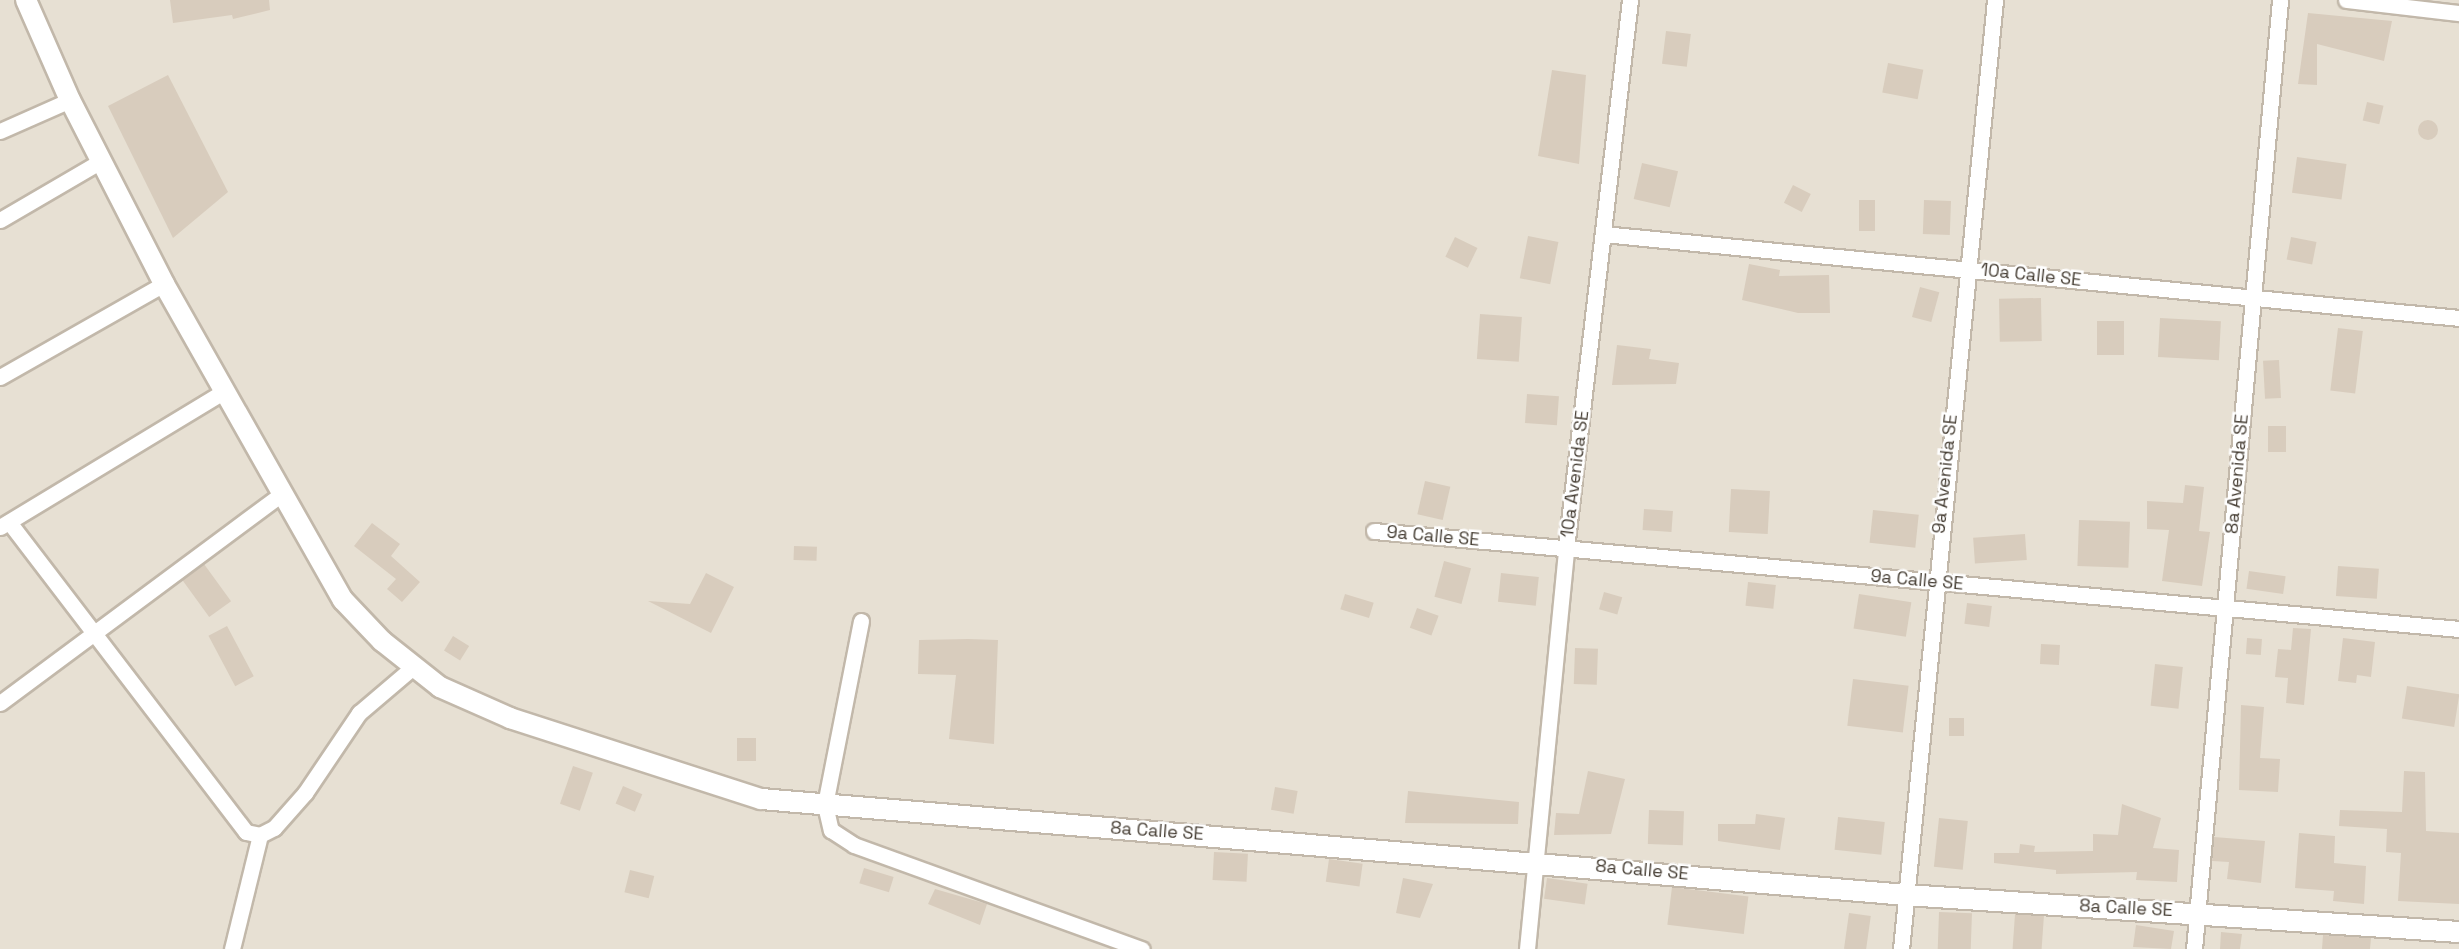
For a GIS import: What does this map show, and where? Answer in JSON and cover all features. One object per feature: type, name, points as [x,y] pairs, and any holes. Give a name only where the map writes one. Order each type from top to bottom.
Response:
[{"type":"street","name":"8a Calle SE","points":[[26,0],[70,100],[164,284],[225,391],[280,495],[343,600],[413,667],[440,687],[510,718],[660,771],[761,799],[1536,860],[1906,895],[2197,912],[2459,932]]},
{"type":"street","name":"10a Avenida SE","points":[[1527,949],[1566,548],[1630,0]]},
{"type":"street","name":"9a Avenida SE","points":[[1901,949],[1934,582],[1995,0]]},
{"type":"street","name":"8a Avenida SE","points":[[2194,949],[2280,0]]},
{"type":"street","points":[[2346,0],[2459,13]]},
{"type":"street","points":[[0,131],[70,100]]},
{"type":"street","points":[[0,220],[101,160]]},
{"type":"street","name":"10a Calle SE","points":[[1603,234],[2459,318]]},
{"type":"street","points":[[0,377],[164,284]]},
{"type":"street","points":[[225,391],[5,525],[94,632],[236,824],[260,835]]},
{"type":"street","points":[[0,703],[280,495]]},
{"type":"street","name":"9a Calle SE","points":[[1374,531],[2459,629]]},
{"type":"street","points":[[861,621],[825,805],[824,817],[841,839],[1142,949]]},
{"type":"street","points":[[232,949],[260,835],[274,828],[305,793],[360,713],[413,667]]},
{"type":"shaded area","points":[[0,0],[2459,0],[2459,949],[0,949]]},
{"type":"building","points":[[170,0],[269,0],[270,10],[233,19],[232,15],[173,23]]},
{"type":"building","points":[[2308,13],[2392,21],[2384,61],[2317,44],[2317,85],[2298,84]]},
{"type":"building","points":[[1666,31],[1691,34],[1687,67],[1662,64]]},
{"type":"building","points":[[1888,63],[1923,70],[1918,99],[1882,92]]},
{"type":"building","points":[[1552,70],[1586,75],[1579,164],[1538,156]]},
{"type":"building","points":[[168,75],[228,192],[173,238],[108,106]]},
{"type":"building","points":[[2367,102],[2384,106],[2379,124],[2363,121]]},
{"type":"building","points":[[2428,120],[2435,123],[2438,130],[2435,137],[2428,140],[2421,137],[2418,130],[2421,123]]},
{"type":"building","points":[[2297,157],[2347,164],[2342,200],[2292,193]]},
{"type":"building","points":[[1642,163],[1678,171],[1670,207],[1634,199]]},
{"type":"building","points":[[1793,185],[1811,194],[1802,212],[1784,203]]},
{"type":"building","points":[[1859,200],[1875,200],[1875,231],[1859,231]]},
{"type":"building","points":[[1924,200],[1951,201],[1950,235],[1923,234]]},
{"type":"building","points":[[1528,236],[1558,242],[1550,284],[1520,278]]},
{"type":"building","points":[[1455,237],[1477,248],[1468,268],[1445,257]]},
{"type":"building","points":[[2291,237],[2317,242],[2312,265],[2287,260]]},
{"type":"building","points":[[1749,264],[1780,270],[1779,276],[1829,275],[1830,313],[1798,313],[1742,300]]},
{"type":"building","points":[[1920,287],[1939,292],[1931,322],[1912,317]]},
{"type":"building","points":[[2041,298],[2042,341],[2000,342],[1999,299]]},
{"type":"building","points":[[1480,314],[1522,317],[1519,362],[1477,359]]},
{"type":"building","points":[[2160,318],[2221,321],[2219,360],[2158,357]]},
{"type":"building","points":[[2097,321],[2124,321],[2124,355],[2097,355]]},
{"type":"building","points":[[2338,328],[2363,331],[2355,394],[2330,391]]},
{"type":"building","points":[[1617,345],[1651,349],[1649,359],[1679,363],[1676,384],[1612,385]]},
{"type":"building","points":[[2279,360],[2281,398],[2265,399],[2263,361]]},
{"type":"building","points":[[1527,394],[1559,396],[1557,425],[1525,423]]},
{"type":"building","points":[[2268,426],[2286,426],[2286,452],[2268,452]]},
{"type":"building","points":[[1425,481],[1450,487],[1443,520],[1417,514]]},
{"type":"building","points":[[2185,485],[2204,487],[2199,531],[2210,532],[2202,586],[2162,581],[2169,530],[2147,529],[2147,501],[2183,503]]},
{"type":"building","points":[[1731,489],[1770,491],[1768,534],[1729,532]]},
{"type":"building","points":[[1644,509],[1673,511],[1671,532],[1643,530]]},
{"type":"building","points":[[1873,510],[1919,515],[1915,548],[1870,543]]},
{"type":"building","points":[[2079,520],[2130,522],[2128,568],[2077,566]]},
{"type":"building","points":[[372,523],[400,544],[391,556],[420,582],[402,602],[387,589],[396,579],[354,546]]},
{"type":"building","points":[[2025,534],[2027,560],[1975,564],[1973,538]]},
{"type":"building","points":[[794,546],[817,547],[816,561],[794,560]]},
{"type":"building","points":[[1444,561],[1471,568],[1461,604],[1434,597]]},
{"type":"building","points":[[204,564],[231,601],[209,617],[182,580]]},
{"type":"building","points":[[2338,566],[2379,569],[2377,599],[2336,596]]},
{"type":"building","points":[[2249,571],[2286,576],[2283,594],[2246,589]]},
{"type":"building","points":[[706,573],[734,587],[711,633],[648,601],[690,604]]},
{"type":"building","points":[[1501,573],[1539,577],[1536,606],[1498,602]]},
{"type":"building","points":[[1748,582],[1776,585],[1773,609],[1745,606]]},
{"type":"building","points":[[1604,592],[1622,597],[1617,615],[1599,609]]},
{"type":"building","points":[[1345,594],[1374,603],[1369,618],[1340,609]]},
{"type":"building","points":[[1859,594],[1911,602],[1906,637],[1854,629]]},
{"type":"building","points":[[1967,603],[1992,606],[1989,627],[1964,624]]},
{"type":"building","points":[[1417,608],[1439,616],[1431,636],[1410,628]]},
{"type":"building","points":[[227,626],[254,676],[235,686],[208,636]]},
{"type":"building","points":[[2293,628],[2311,629],[2304,705],[2286,703],[2288,678],[2275,677],[2278,649],[2291,650]]},
{"type":"building","points":[[453,636],[469,646],[460,660],[444,650]]},
{"type":"building","points":[[2247,638],[2262,639],[2261,655],[2246,654]]},
{"type":"building","points":[[2343,638],[2375,642],[2371,677],[2357,675],[2356,683],[2338,681]]},
{"type":"building","points":[[919,640],[998,640],[994,744],[949,739],[956,675],[918,674]]},
{"type":"building","points":[[2041,644],[2060,645],[2059,665],[2040,664]]},
{"type":"building","points":[[1575,648],[1598,649],[1597,685],[1574,684]]},
{"type":"building","points":[[2155,664],[2183,667],[2178,709],[2151,706]]},
{"type":"building","points":[[1853,679],[1909,686],[1903,732],[1847,726]]},
{"type":"building","points":[[2407,686],[2459,694],[2454,727],[2402,719]]},
{"type":"building","points":[[2241,705],[2264,707],[2260,758],[2280,759],[2278,792],[2239,790]]},
{"type":"building","points":[[1949,718],[1964,718],[1964,736],[1949,736]]},
{"type":"building","points":[[737,738],[756,738],[756,761],[737,761]]},
{"type":"building","points":[[573,766],[593,773],[580,811],[560,804]]},
{"type":"building","points":[[1588,771],[1625,779],[1611,834],[1554,835],[1556,813],[1579,814]]},
{"type":"building","points":[[2404,771],[2425,772],[2426,831],[2459,833],[2459,904],[2398,901],[2401,853],[2386,852],[2387,829],[2339,826],[2340,810],[2402,812]]},
{"type":"building","points":[[623,786],[642,794],[635,812],[616,803]]},
{"type":"building","points":[[1275,787],[1298,791],[1294,814],[1271,810]]},
{"type":"building","points":[[1408,791],[1519,802],[1518,824],[1405,823]]},
{"type":"building","points":[[2122,804],[2161,818],[2153,848],[2179,850],[2177,882],[2136,880],[2137,872],[2056,874],[2056,870],[1994,863],[1994,853],[2019,853],[2020,844],[2035,846],[2034,852],[2093,851],[2093,834],[2118,835]]},
{"type":"building","points":[[1649,810],[1684,811],[1683,845],[1648,844]]},
{"type":"building","points":[[1756,814],[1785,818],[1780,850],[1718,841],[1718,824],[1755,824]]},
{"type":"building","points":[[1838,817],[1885,822],[1881,855],[1835,850]]},
{"type":"building","points":[[1939,818],[1968,821],[1963,870],[1934,867]]},
{"type":"building","points":[[2299,833],[2335,836],[2334,863],[2366,866],[2364,904],[2333,901],[2334,891],[2295,888]]},
{"type":"building","points":[[2214,837],[2265,841],[2261,883],[2227,879],[2229,862],[2212,861]]},
{"type":"building","points":[[1214,852],[1248,854],[1246,882],[1213,880]]},
{"type":"building","points":[[1329,859],[1363,864],[1359,887],[1326,882]]},
{"type":"building","points":[[864,868],[894,877],[889,892],[859,883]]},
{"type":"building","points":[[630,870],[654,876],[649,898],[624,892]]},
{"type":"building","points":[[1403,878],[1433,884],[1420,918],[1396,913]]},
{"type":"building","points":[[1547,878],[1588,884],[1585,905],[1544,899]]},
{"type":"building","points":[[1672,887],[1748,896],[1744,934],[1667,925]]},
{"type":"building","points":[[935,889],[987,904],[980,925],[928,904]]},
{"type":"building","points":[[1939,912],[1972,913],[1971,949],[1938,949]]},
{"type":"building","points":[[1849,913],[1871,916],[1866,949],[1844,949]]},
{"type":"building","points":[[2015,914],[2044,916],[2042,949],[2013,949]]},
{"type":"building","points":[[2136,925],[2174,931],[2171,949],[2133,947]]},
{"type":"building","points":[[2221,932],[2242,934],[2240,949],[2220,949]]},
{"type":"building","points":[[2323,935],[2371,938],[2370,949],[2322,949]]}]
